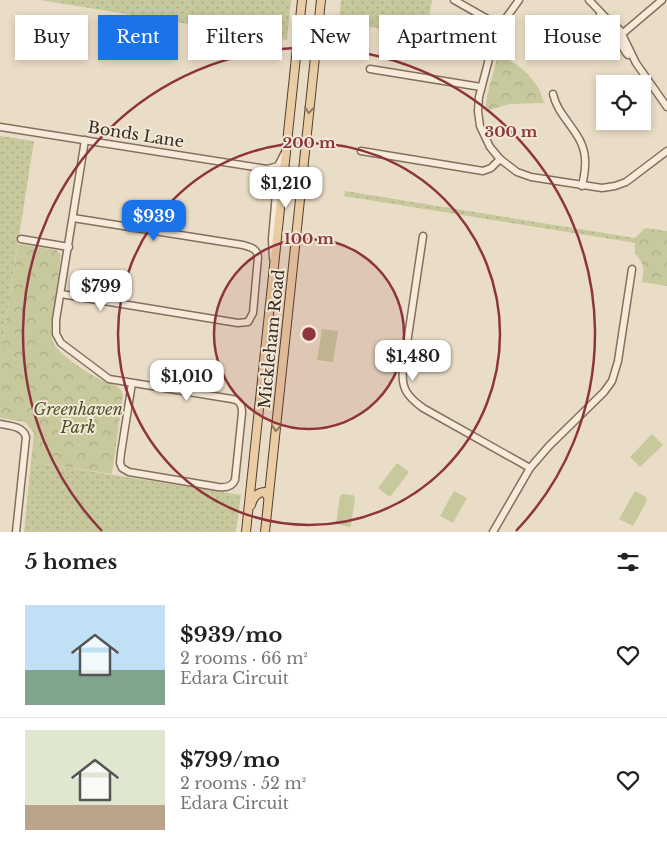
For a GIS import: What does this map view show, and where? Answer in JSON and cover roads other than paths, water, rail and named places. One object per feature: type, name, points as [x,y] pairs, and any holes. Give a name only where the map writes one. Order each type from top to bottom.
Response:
[{"type":"main road","name":"Mickleham Road","points":[[246,530],[302,0]]},
{"type":"main road","name":"Mickleham Road","points":[[265,532],[321,0]]},
{"type":"main road","points":[[246,530],[254,498],[264,492],[267,493],[268,498]]},
{"type":"street","points":[[454,0],[481,15]]},
{"type":"street","points":[[508,15],[518,0]]},
{"type":"street","points":[[589,0],[600,15]]},
{"type":"street","points":[[662,0],[620,33],[622,46],[667,107]]},
{"type":"street","points":[[488,60],[478,104],[480,126],[486,140],[500,159],[524,175],[602,188],[621,184],[631,179],[667,151]]},
{"type":"street","points":[[370,69],[481,87]]},
{"type":"street","points":[[553,94],[556,105],[583,146],[586,163],[582,186]]},
{"type":"street","name":"Bonds Lane","points":[[0,127],[267,169]]},
{"type":"street","points":[[85,140],[56,328],[57,336],[61,343],[106,377],[132,383],[232,398],[240,403],[242,414],[235,480],[230,486],[223,487],[129,472],[122,468],[120,463],[121,453],[132,383]]},
{"type":"street","points":[[267,169],[278,166],[286,150]]},
{"type":"street","points":[[361,151],[483,171],[491,168],[500,159]]},
{"type":"street","points":[[267,169],[274,174],[277,182],[272,238],[273,267]]},
{"type":"street","points":[[61,294],[238,323],[248,322],[253,313],[258,257],[257,252],[253,248],[73,218]]},
{"type":"street","points":[[423,236],[403,370],[402,381],[405,390],[409,397],[423,408],[530,468]]},
{"type":"street","points":[[21,239],[68,247]]},
{"type":"street","points":[[493,532],[530,468],[549,446],[604,392],[612,381],[618,361],[632,270]]},
{"type":"street","points":[[0,424],[20,428],[25,431],[26,436],[16,532]]},
{"type":"park label","name":"Greenhaven Park","points":[[78,418]]}]
